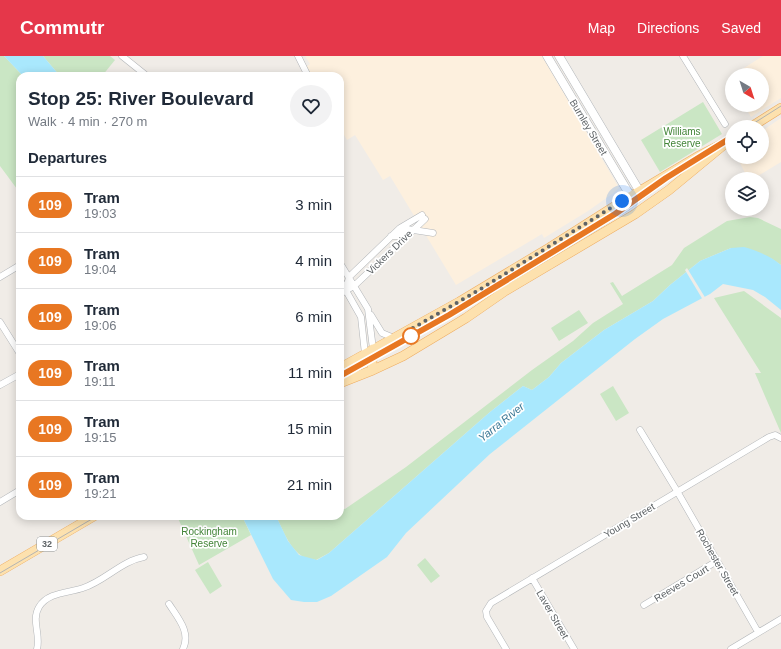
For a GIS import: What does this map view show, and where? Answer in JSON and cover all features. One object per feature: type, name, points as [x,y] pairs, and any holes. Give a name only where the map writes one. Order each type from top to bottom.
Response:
[{"type":"main road","name":"Burnley Street","points":[[547,56],[631,197]]},
{"type":"main road","name":"Burnley Street","points":[[559,56],[640,192]]},
{"type":"main road","points":[[762,120],[781,108]]},
{"type":"main road","points":[[581,114],[591,109]]},
{"type":"main road","points":[[344,366],[459,302],[702,154],[725,143]]},
{"type":"main road","points":[[344,382],[370,372],[403,356],[457,324],[505,291],[643,209],[725,144]]},
{"type":"main road","points":[[640,192],[643,200],[643,209]]},
{"type":"main road","points":[[631,197],[643,209]]},
{"type":"main road","points":[[369,352],[367,365],[370,372]]},
{"type":"main road","name":"32","points":[[0,571],[87,520]]},
{"type":"street","points":[[122,56],[142,72]]},
{"type":"street","points":[[298,56],[306,72]]},
{"type":"street","points":[[683,56],[725,124]]},
{"type":"street","name":"Vickers Drive","points":[[344,291],[354,286],[424,217],[401,227],[348,277]]},
{"type":"street","points":[[391,236],[398,236],[406,229],[434,233]]},
{"type":"street","points":[[382,245],[389,252]]},
{"type":"street","points":[[0,277],[16,267]]},
{"type":"street","points":[[344,270],[381,332],[385,336],[394,338]]},
{"type":"street","points":[[344,289],[348,277]]},
{"type":"street","points":[[344,293],[361,317],[369,352]]},
{"type":"street","points":[[368,310],[369,352]]},
{"type":"street","points":[[0,322],[16,348]]},
{"type":"street","points":[[0,385],[16,376]]},
{"type":"street","name":"Rochester Street","points":[[640,430],[758,632]]},
{"type":"street","name":"Young Street","points":[[506,649],[489,620],[486,611],[491,603],[769,437],[778,436]]},
{"type":"street","points":[[0,502],[16,492]]},
{"type":"street","points":[[37,649],[39,638],[36,611],[41,603],[63,592],[90,585],[133,560],[144,557]]},
{"type":"street","name":"Reeves Court","points":[[644,605],[717,561]]},
{"type":"street","name":"Laver Street","points":[[532,578],[574,649]]},
{"type":"street","points":[[169,604],[186,634],[186,642],[183,649]]},
{"type":"street","points":[[731,649],[781,619]]},
{"type":"shaded area","points":[[305,56],[542,56],[619,188],[588,211],[544,238],[542,234],[456,285],[390,176],[383,180],[355,135],[347,140],[344,135],[344,72],[308,72],[305,68],[310,64]]},
{"type":"shaded area","points":[[763,56],[781,56],[781,98],[769,106],[769,68],[744,68]]},
{"type":"shaded area","points":[[748,112],[759,112],[751,117]]},
{"type":"shaded area","points":[[781,118],[781,162],[765,172],[744,172],[740,164],[769,164],[769,126]]},
{"type":"green space","points":[[0,56],[4,56],[19,72],[16,72],[16,188],[0,166]]},
{"type":"green space","points":[[43,56],[110,56],[115,60],[105,72],[57,72]]},
{"type":"green space","name":"Williams Reserve","points":[[703,102],[722,134],[660,172],[641,140]]},
{"type":"green space","points":[[750,217],[758,218],[781,229],[781,265],[772,259],[731,248],[700,261],[653,301],[604,330],[561,363],[549,377],[532,390],[523,386],[490,412],[329,553],[316,560],[307,558],[295,550],[278,520],[344,520],[344,509],[406,467],[532,370],[573,341],[593,323],[623,304],[610,283],[613,282],[622,296],[672,265],[684,248],[727,221]]},
{"type":"green space","points":[[744,291],[781,318],[781,433],[755,373],[761,373],[714,298]]},
{"type":"green space","points":[[579,310],[588,323],[559,341],[551,328]]},
{"type":"green space","points":[[613,386],[629,413],[616,421],[600,394]]},
{"type":"green space","name":"Rockingham Reserve","points":[[179,520],[244,520],[251,535],[199,565]]},
{"type":"green space","points":[[425,558],[440,576],[431,583],[417,565]]},
{"type":"green space","points":[[208,562],[222,586],[210,594],[195,570]]},
{"type":"water","points":[[4,56],[43,56],[57,72],[19,72]]},
{"type":"water","name":"Yarra River","points":[[744,247],[754,250],[773,259],[781,265],[781,310],[765,297],[753,290],[723,284],[710,294],[663,319],[635,339],[490,454],[406,533],[387,557],[331,596],[317,602],[291,600],[273,579],[244,520],[278,520],[288,541],[299,555],[317,560],[329,553],[490,412],[523,386],[532,390],[549,377],[561,363],[604,330],[653,301],[700,261],[731,248]]},
{"type":"pier","points":[[687,268],[706,299],[703,300],[685,270]]},
{"type":"tram line","points":[[759,120],[781,106]]},
{"type":"tram line","name":"109","points":[[344,374],[449,315],[615,214],[666,178],[725,141]]},
{"type":"tram line","points":[[344,377],[454,316],[600,228],[627,211],[668,181],[725,145]]},
{"type":"tram line","points":[[0,573],[90,520]]},
{"type":"route","points":[[411,336],[406,332],[549,248],[622,201]]}]
